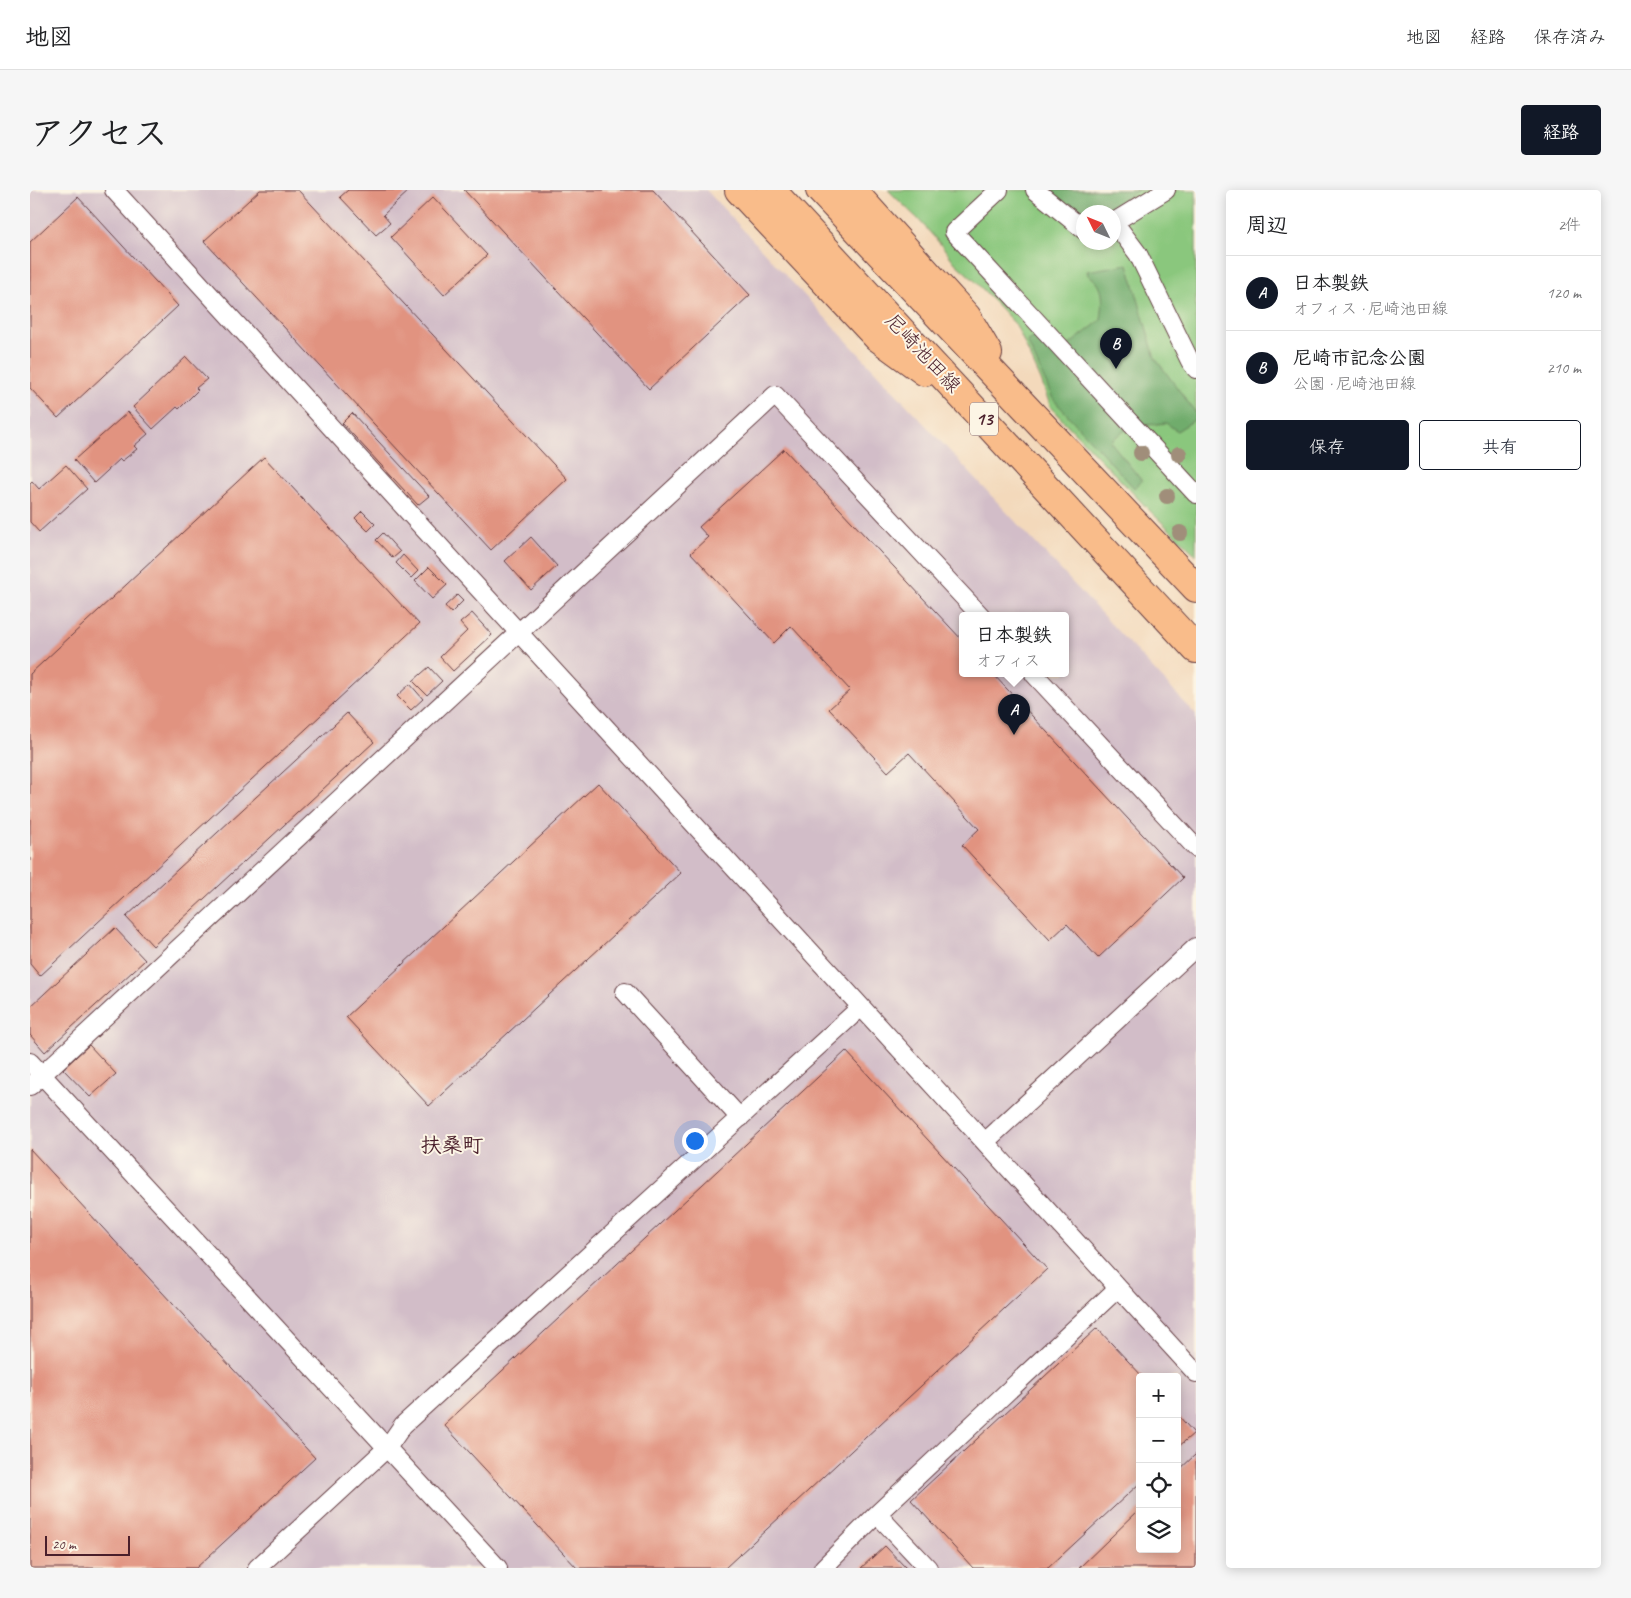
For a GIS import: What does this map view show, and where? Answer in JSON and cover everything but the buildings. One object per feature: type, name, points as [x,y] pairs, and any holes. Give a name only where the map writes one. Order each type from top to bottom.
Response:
[{"type":"main road","points":[[739,190],[877,337],[975,408]]},
{"type":"main road","name":"尼崎池田線","points":[[771,190],[975,408],[1196,649]]},
{"type":"main road","name":"尼崎池田線","points":[[820,190],[1196,588]]},
{"type":"main road","points":[[852,190],[967,318],[1012,395]]},
{"type":"lane","points":[[114,190],[1196,1373]]},
{"type":"lane","points":[[999,190],[954,232],[1192,481]]},
{"type":"lane","points":[[1035,190],[1076,223]]},
{"type":"lane","points":[[1121,218],[1166,190]]},
{"type":"lane","points":[[1121,231],[1138,254],[1190,361],[1196,369]]},
{"type":"lane","points":[[36,1081],[775,396],[976,612]]},
{"type":"lane","points":[[1037,677],[1196,848]]},
{"type":"lane","points":[[985,1142],[1196,947]]},
{"type":"lane","points":[[625,992],[740,1118]]},
{"type":"lane","points":[[257,1568],[387,1448],[403,1425],[861,1007]]},
{"type":"lane","points":[[30,1062],[36,1081],[387,1448],[498,1568]]},
{"type":"lane","points":[[822,1568],[1118,1288]]},
{"type":"lane","points":[[877,1514],[928,1568]]},
{"type":"shaded area","points":[[30,190],[706,190],[1196,715],[1196,1568],[30,1568]]},
{"type":"green space","points":[[888,190],[1196,190],[1196,555],[1150,511],[1051,408],[1041,380],[1016,325],[974,280],[955,263],[943,247]]},
{"type":"green space","points":[[1042,190],[1138,190],[1117,205],[1076,205],[1076,211],[1045,194]]},
{"type":"green space","points":[[1128,264],[1155,358],[1196,413],[1196,419],[1177,431],[1166,423],[1130,427],[1110,441],[1142,481],[1134,488],[1053,399],[1027,341],[1044,333],[1065,348],[1101,320],[1103,300],[1101,289],[1094,279],[1088,275],[1087,271]]},
{"type":"place","name":"尼崎市記念公園","points":[[1116,369]]},
{"type":"place","name":"日本製鉄","points":[[1014,735]]},
{"type":"district","name":"扶桑町","points":[[452,1145]]}]
